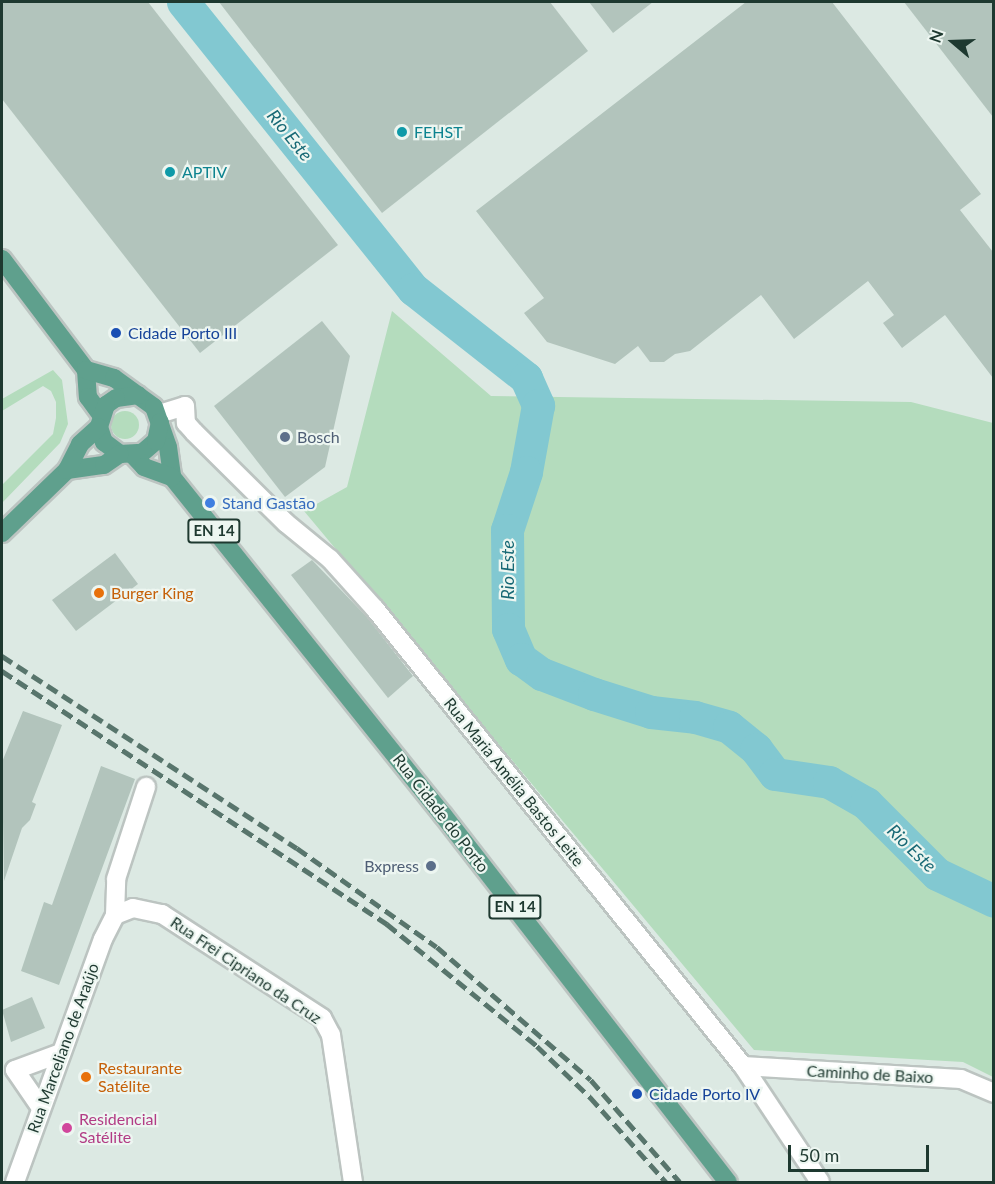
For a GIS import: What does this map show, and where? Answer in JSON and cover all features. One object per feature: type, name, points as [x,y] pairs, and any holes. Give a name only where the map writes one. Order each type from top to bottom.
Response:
[{"type":"main road","points":[[2,259],[86,370],[88,397],[100,421],[104,442],[144,467],[172,477]]},
{"type":"main road","points":[[67,470],[104,465],[156,441],[159,418],[138,395],[114,378],[86,370]]},
{"type":"main road","points":[[2,533],[67,470],[80,444],[116,398],[138,395]]},
{"type":"main road","name":"Rua Cidade do Porto","points":[[159,418],[172,477],[443,815],[728,1182]]},
{"type":"street","name":"Rua Maria Amélia Bastos Leite","points":[[159,418],[185,406],[186,423],[194,432],[286,523],[330,560],[375,609],[743,1066],[820,1182]]},
{"type":"street","name":"Rua Marceliano de Araújo","points":[[15,1182],[61,1053],[115,915],[116,879],[146,787]]},
{"type":"street","name":"Rua Frei Cipriano da Cruz","points":[[115,915],[133,908],[162,914],[322,1018],[331,1035],[353,1182]]},
{"type":"street","points":[[41,1108],[8,1068],[61,1053]]},
{"type":"street","name":"Caminho de Baixo","points":[[743,1066],[961,1079],[993,1093]]},
{"type":"green space","points":[[392,311],[491,396],[911,402],[993,423],[993,1077],[963,1062],[754,1050],[304,511],[347,487]]},
{"type":"green space","points":[[53,370],[62,380],[68,424],[60,443],[2,503],[2,485],[53,434],[56,402],[51,391],[43,386],[2,411],[2,399]]},
{"type":"green space","points":[[125,411],[135,415],[139,425],[135,435],[125,439],[115,435],[111,425],[115,415]]},
{"type":"building","name":"APTIV","points":[[2,2],[148,2],[338,245],[200,353],[2,99]]},
{"type":"building","name":"FEHST","points":[[219,2],[550,2],[588,51],[382,213]]},
{"type":"building","points":[[589,2],[653,2],[613,33]]},
{"type":"building","points":[[746,2],[832,2],[981,194],[960,210],[993,252],[993,378],[945,315],[902,348],[883,323],[894,315],[868,281],[794,339],[761,295],[690,351],[675,354],[664,362],[650,362],[638,346],[615,364],[547,342],[524,313],[544,298],[476,211]]},
{"type":"building","points":[[904,2],[993,2],[993,117]]},
{"type":"building","name":"Bosch","points":[[322,321],[350,356],[325,467],[285,497],[214,406]]},
{"type":"building","points":[[115,553],[138,584],[76,631],[52,600]]},
{"type":"building","points":[[312,560],[366,616],[413,676],[388,698],[291,575]]},
{"type":"building","points":[[23,711],[62,725],[32,802],[36,804],[30,820],[22,828],[4,881],[2,762]]},
{"type":"building","points":[[101,766],[135,779],[59,985],[21,971],[44,902],[52,905]]},
{"type":"building","points":[[32,997],[45,1028],[11,1042],[2,1010]]},
{"type":"waterway","name":"Rio Este","points":[[183,2],[413,289],[526,378],[538,405],[526,472],[507,530],[508,629],[521,659],[542,674],[594,694],[651,712],[695,717],[729,727],[756,749],[775,774],[829,782],[866,803],[937,874],[994,901]]},
{"type":"railway","points":[[2,656],[297,848],[437,947],[591,1080],[680,1182]]},
{"type":"railway","points":[[2,671],[387,924],[537,1046],[590,1097],[666,1182]]},
{"type":"place","name":"FEHST","points":[[402,132]]},
{"type":"place","name":"APTIV","points":[[170,172]]},
{"type":"place","name":"Cidade Porto III","points":[[116,333]]},
{"type":"place","name":"Bosch","points":[[285,437]]},
{"type":"place","name":"Stand Gastāo","points":[[210,503]]},
{"type":"place","name":"Burger King","points":[[99,593]]},
{"type":"place","name":"Bxpress","points":[[431,866]]},
{"type":"place","name":"Restaurante Satélite","points":[[86,1077]]},
{"type":"place","name":"Cidade Porto IV","points":[[637,1094]]},
{"type":"place","name":"Residencial Satélite","points":[[67,1128]]}]
